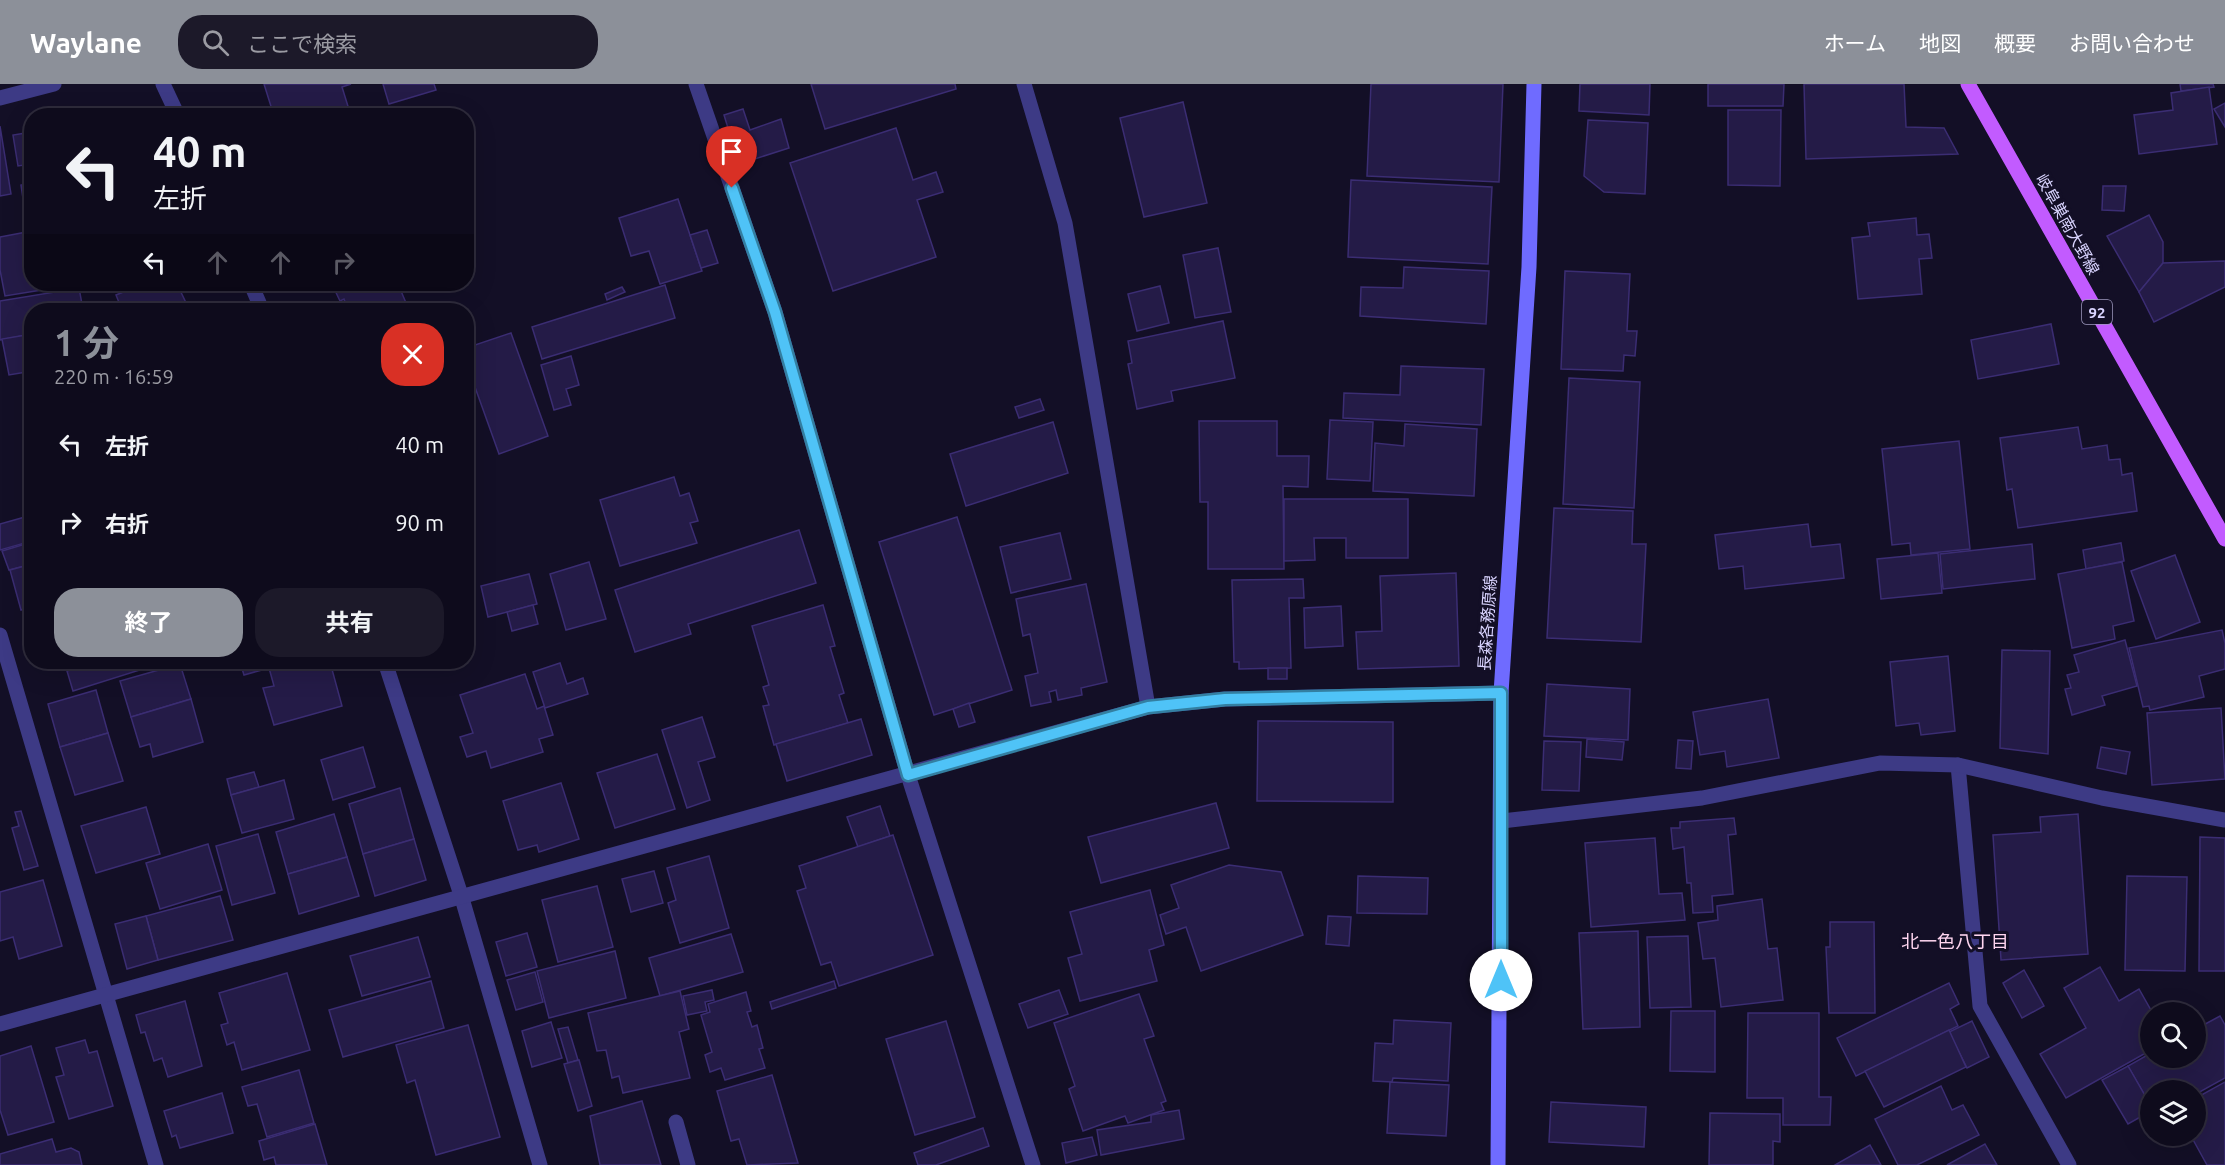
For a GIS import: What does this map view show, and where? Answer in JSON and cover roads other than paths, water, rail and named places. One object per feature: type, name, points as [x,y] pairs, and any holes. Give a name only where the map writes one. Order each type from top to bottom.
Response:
[{"type":"main road","name":"長森各務原線","points":[[1498,1165],[1502,821],[1501,693],[1529,267],[1534,84]]},
{"type":"main road","name":"岐阜巣南大野線","points":[[1968,84],[2225,539]]},
{"type":"street","points":[[0,98],[54,84]]},
{"type":"street","points":[[164,84],[174,108]]},
{"type":"street","points":[[696,84],[775,312],[908,775],[1034,1165]]},
{"type":"street","points":[[1024,84],[1065,223],[1148,707]]},
{"type":"street","points":[[0,635],[156,1165]]},
{"type":"street","points":[[388,669],[461,895],[540,1165]]},
{"type":"street","points":[[0,1024],[1148,707],[1225,699],[1501,693]]},
{"type":"street","points":[[1502,821],[1702,798],[1880,764],[1958,765],[2102,798],[2225,820]]},
{"type":"street","points":[[1958,765],[1980,1006],[2069,1165]]},
{"type":"street","points":[[676,1122],[688,1165]]},
{"type":"district","name":"北一色八丁目","points":[[1955,941]]}]
